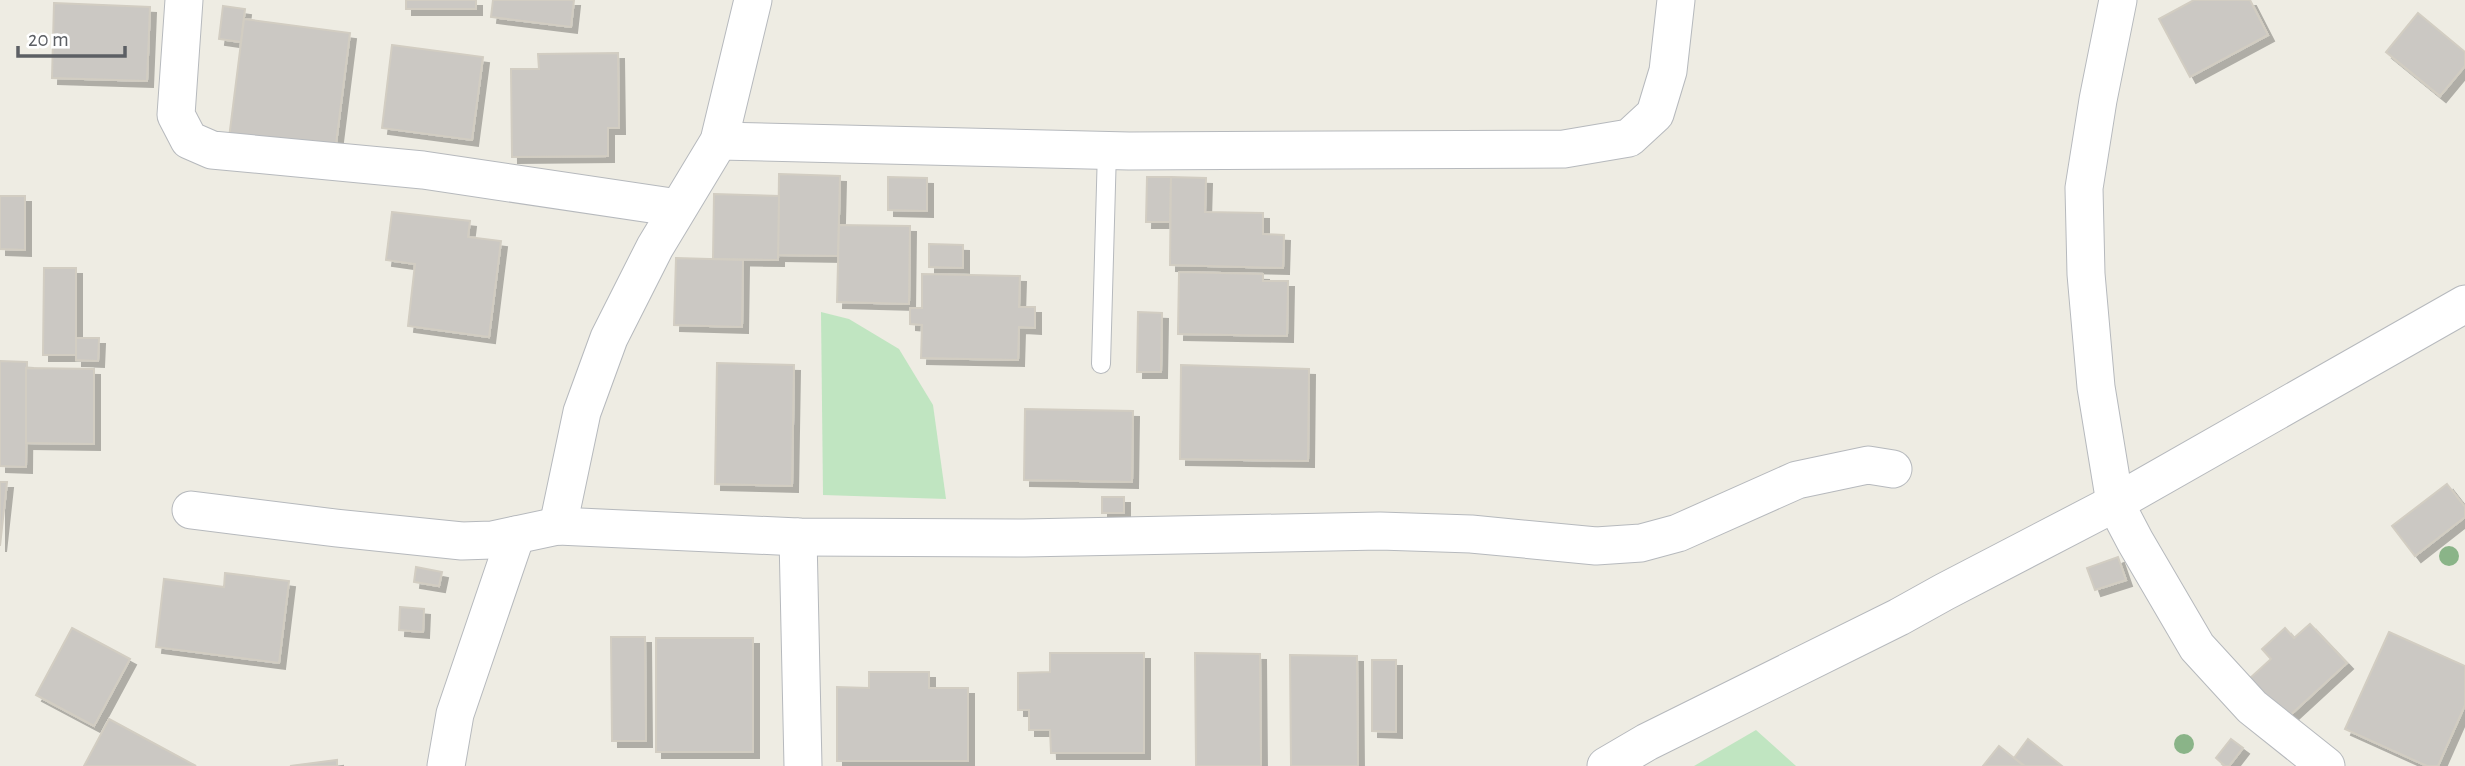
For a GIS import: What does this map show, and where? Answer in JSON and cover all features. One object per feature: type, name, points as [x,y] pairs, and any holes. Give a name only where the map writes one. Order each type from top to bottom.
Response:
[{"type":"street","points":[[184,0],[176,115],[189,140],[212,150],[423,170],[678,208]]},
{"type":"street","points":[[558,526],[582,412],[609,338],[655,247],[719,141],[753,0]]},
{"type":"street","points":[[719,141],[1107,150],[1564,149],[1629,138],[1655,114],[1668,71],[1676,0]]},
{"type":"street","points":[[2118,0],[2084,188],[2086,274],[2096,387],[2115,503],[2197,647],[2252,707],[2326,766]]},
{"type":"street","points":[[1606,766],[1647,742],[1899,617],[2115,503],[2465,304]]},
{"type":"street","points":[[191,510],[462,541],[492,540],[558,526],[798,537],[1024,538],[1380,531],[1471,534],[1596,546],[1641,543],[1678,533],[1797,480],[1868,465],[1893,469]]},
{"type":"street","points":[[446,766],[455,714],[516,535]]},
{"type":"street","points":[[798,537],[803,766]]},
{"type":"lane","points":[[1101,364],[1107,150]]},
{"type":"green space","points":[[821,312],[849,319],[899,349],[933,405],[946,499],[823,495]]},
{"type":"green space","points":[[1756,730],[1796,766],[1694,766]]},
{"type":"building","points":[[406,0],[476,0],[476,9],[406,9]]},
{"type":"building","points":[[493,0],[574,0],[571,27],[491,17]]},
{"type":"building","points":[[2194,0],[2250,0],[2268,35],[2190,77],[2159,19]]},
{"type":"building","points":[[54,3],[150,7],[147,81],[52,78]]},
{"type":"building","points":[[223,6],[245,9],[241,42],[219,39]]},
{"type":"building","points":[[2418,13],[2465,52],[2465,66],[2440,96],[2386,52]]},
{"type":"building","points":[[244,19],[350,33],[335,152],[229,138]]},
{"type":"building","points":[[392,45],[483,57],[472,140],[382,128]]},
{"type":"building","points":[[618,53],[619,128],[608,128],[608,156],[512,157],[511,69],[539,69],[538,54]]},
{"type":"building","points":[[779,174],[840,176],[838,256],[778,255]]},
{"type":"building","points":[[888,177],[927,178],[927,211],[888,210]]},
{"type":"building","points":[[1147,177],[1171,177],[1170,222],[1146,222]]},
{"type":"building","points":[[1171,177],[1206,178],[1205,212],[1263,213],[1263,234],[1284,235],[1283,268],[1170,265]]},
{"type":"building","points":[[714,194],[779,196],[778,260],[713,259]]},
{"type":"building","points":[[0,196],[25,196],[25,250],[0,249]]},
{"type":"building","points":[[392,212],[470,221],[468,237],[501,241],[489,337],[408,326],[415,264],[386,260]]},
{"type":"building","points":[[839,225],[910,226],[909,304],[837,302]]},
{"type":"building","points":[[929,244],[963,245],[963,268],[929,267]]},
{"type":"building","points":[[676,258],[743,260],[742,327],[674,325]]},
{"type":"building","points":[[44,268],[76,268],[76,355],[43,355]]},
{"type":"building","points":[[1179,272],[1263,274],[1263,281],[1288,281],[1287,336],[1178,334]]},
{"type":"building","points":[[922,274],[1020,276],[1019,307],[1035,307],[1035,328],[1019,327],[1018,360],[921,358],[922,325],[910,324],[910,308],[922,308]]},
{"type":"building","points":[[1138,312],[1162,313],[1161,372],[1137,372]]},
{"type":"building","points":[[76,338],[99,338],[98,361],[76,360]]},
{"type":"building","points":[[0,361],[27,362],[26,467],[0,466]]},
{"type":"building","points":[[717,363],[794,365],[792,486],[715,484]]},
{"type":"building","points":[[1181,365],[1309,369],[1308,461],[1180,459]]},
{"type":"building","points":[[26,368],[94,369],[94,444],[26,443]]},
{"type":"building","points":[[1025,409],[1133,411],[1132,482],[1024,480]]},
{"type":"building","points":[[0,482],[7,482],[0,546]]},
{"type":"building","points":[[2447,484],[2465,507],[2465,517],[2415,556],[2392,526]]},
{"type":"building","points":[[1102,497],[1124,497],[1124,513],[1102,513]]},
{"type":"building","points":[[2118,557],[2126,580],[2095,590],[2087,568]]},
{"type":"building","points":[[416,567],[442,572],[439,586],[414,582]]},
{"type":"building","points":[[225,573],[289,581],[279,663],[156,647],[164,579],[224,587]]},
{"type":"building","points":[[400,607],[424,609],[423,632],[399,630]]},
{"type":"building","points":[[2310,624],[2347,663],[2286,719],[2249,679],[2271,659],[2262,649],[2285,628],[2294,638]]},
{"type":"building","points":[[72,628],[130,659],[94,726],[36,695]]},
{"type":"building","points":[[2389,632],[2465,666],[2465,705],[2438,766],[2427,766],[2345,729]]},
{"type":"building","points":[[611,637],[645,637],[646,741],[612,741]]},
{"type":"building","points":[[656,638],[753,638],[753,752],[656,752]]},
{"type":"building","points":[[1050,653],[1144,653],[1144,753],[1051,753],[1050,730],[1029,730],[1029,710],[1018,710],[1018,673],[1050,672]]},
{"type":"building","points":[[1195,653],[1260,654],[1261,766],[1196,766]]},
{"type":"building","points":[[1290,655],[1357,656],[1358,766],[1291,766]]},
{"type":"building","points":[[1372,660],[1396,660],[1396,732],[1372,731]]},
{"type":"building","points":[[869,672],[929,672],[929,688],[968,688],[968,761],[837,761],[837,687],[869,688]]},
{"type":"building","points":[[109,719],[196,766],[84,766]]},
{"type":"building","points":[[2028,739],[2062,766],[2025,766],[2014,758]]},
{"type":"building","points":[[2231,739],[2243,748],[2229,766],[2225,766],[2216,758]]},
{"type":"building","points":[[1999,746],[2024,766],[1983,766]]},
{"type":"building","points":[[337,760],[337,766],[290,766]]}]
